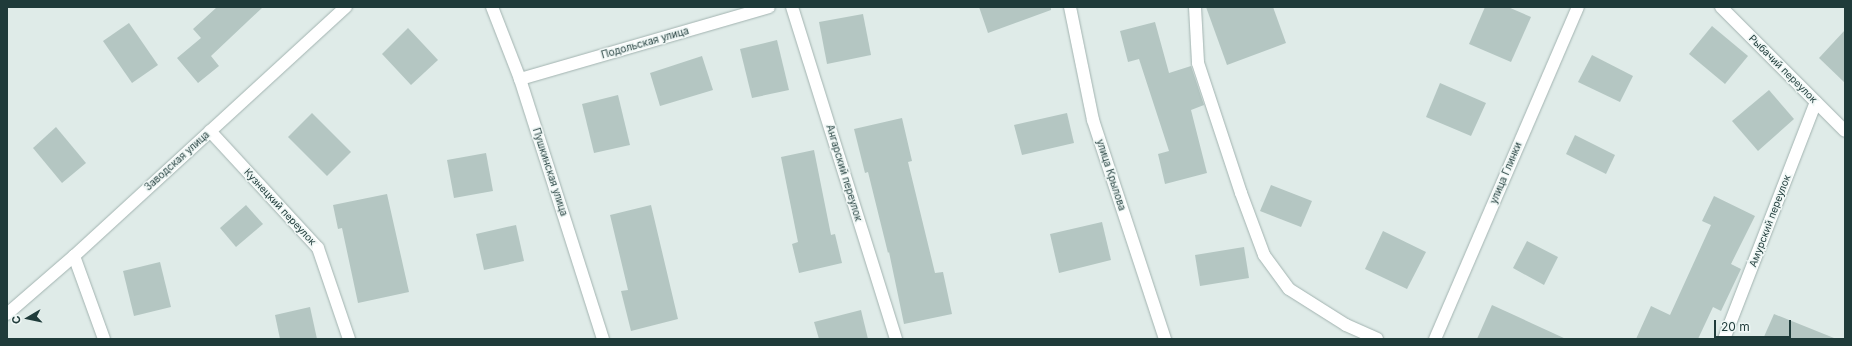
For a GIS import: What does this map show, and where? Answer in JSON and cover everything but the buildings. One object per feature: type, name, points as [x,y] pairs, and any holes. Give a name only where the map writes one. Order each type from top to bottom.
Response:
[{"type":"street","name":"Заводская улица","points":[[7,314],[74,256],[346,7]]},
{"type":"street","name":"Пушкинская улица","points":[[492,7],[520,79],[603,339]]},
{"type":"street","name":"Подольская улица","points":[[520,79],[769,7]]},
{"type":"street","name":"Ангарский переулок","points":[[792,7],[896,339]]},
{"type":"street","name":"улица Крылова","points":[[1070,7],[1093,120],[1165,339]]},
{"type":"street","points":[[1195,7],[1198,63],[1241,193],[1264,255],[1289,289],[1346,325],[1378,339]]},
{"type":"street","name":"улица Глинки","points":[[1435,339],[1578,7]]},
{"type":"street","name":"Рыбачий переулок","points":[[1721,7],[1845,131]]},
{"type":"street","name":"Амурский переулок","points":[[1724,339],[1816,102]]},
{"type":"street","name":"Кузнецкий переулок","points":[[210,131],[318,248],[349,339]]},
{"type":"street","points":[[74,256],[104,339]]}]
